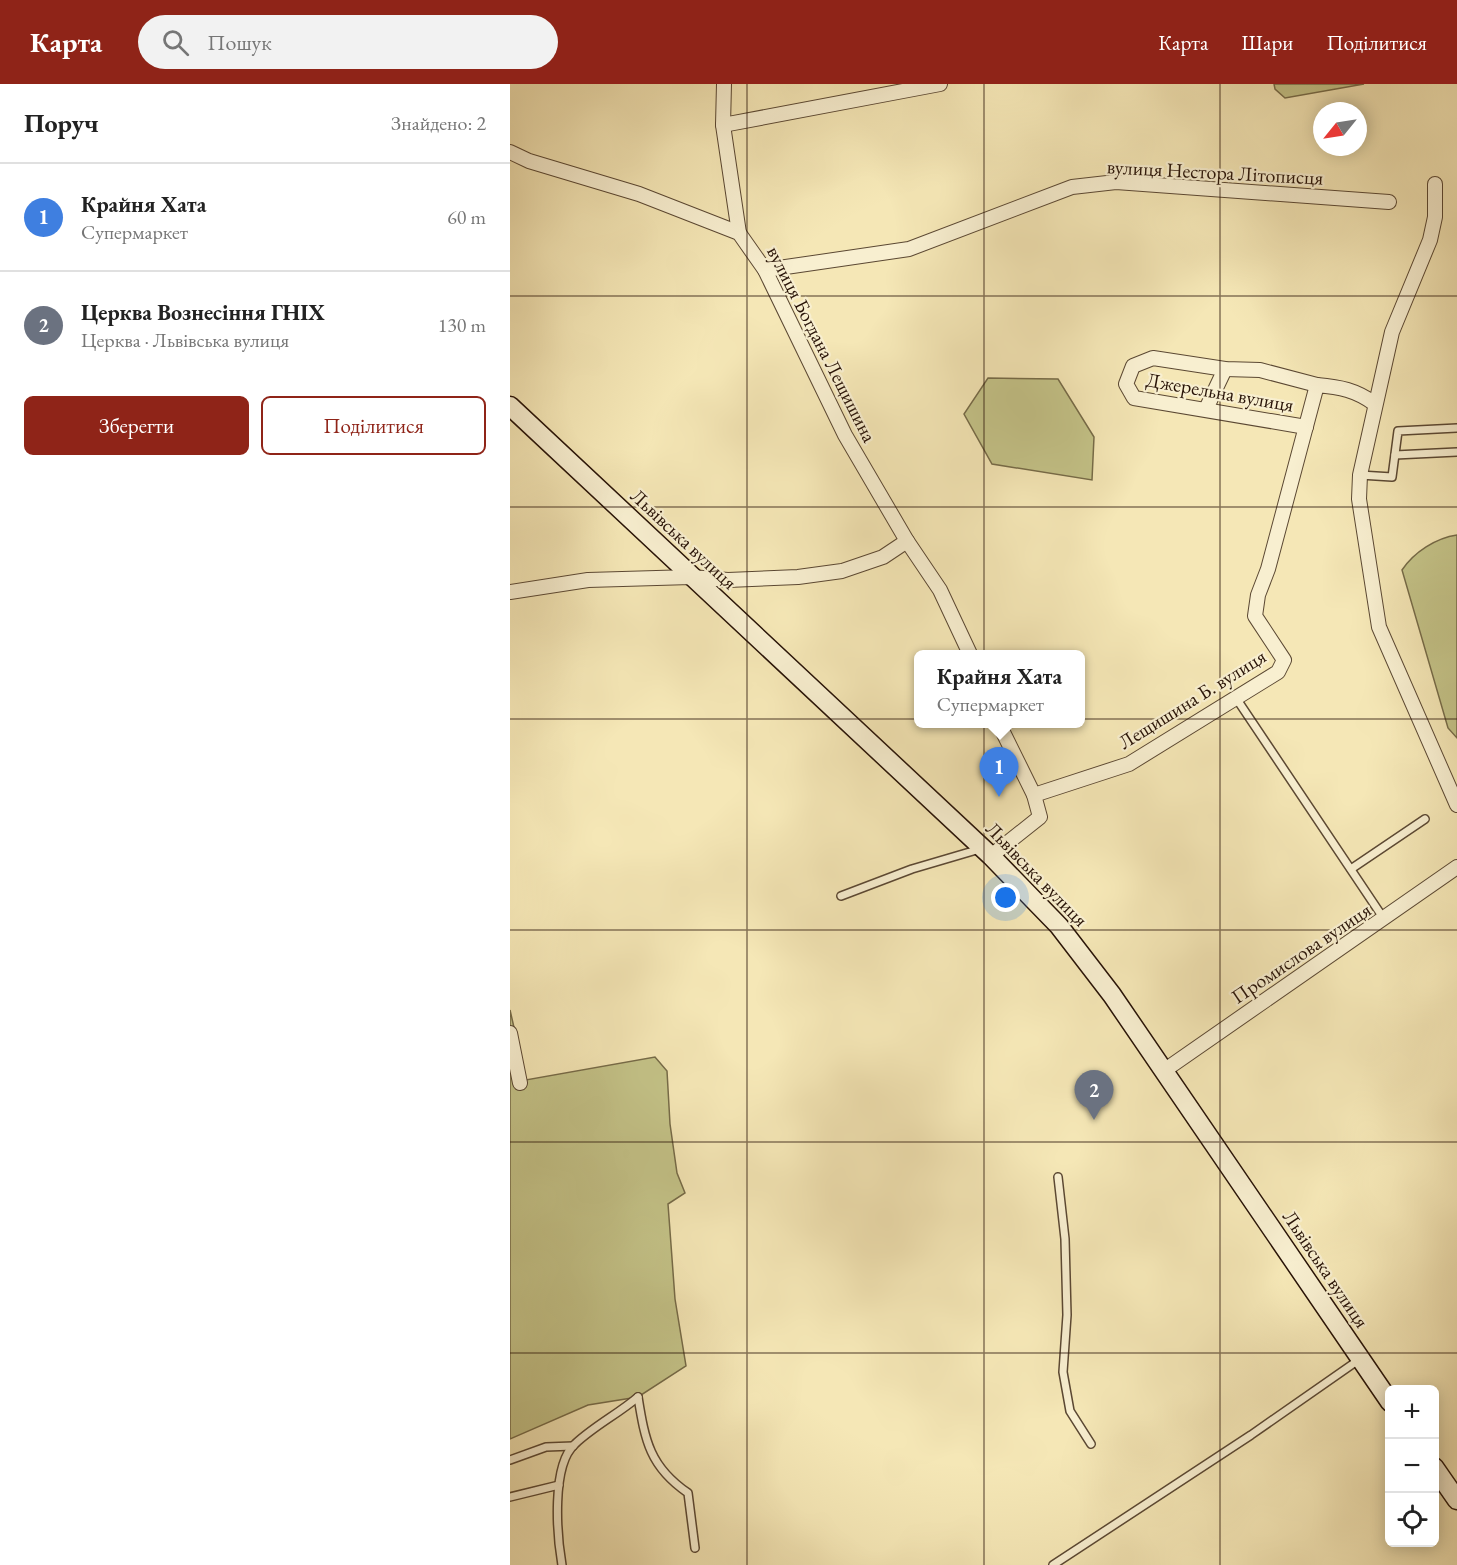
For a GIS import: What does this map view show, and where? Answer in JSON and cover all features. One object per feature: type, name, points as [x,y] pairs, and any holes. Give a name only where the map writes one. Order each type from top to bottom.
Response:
[{"type":"main road","name":"Львівська вулиця","points":[[510,406],[987,852],[1059,926],[1165,1070],[1385,1396]]},
{"type":"main road","points":[[1439,1474],[1457,1500]]},
{"type":"street","points":[[510,152],[538,164],[649,198],[739,233],[723,125],[724,84]]},
{"type":"street","points":[[723,125],[940,84]]},
{"type":"street","name":"вулиця Нестора Літописця","points":[[765,270],[909,249],[1072,187],[1116,182],[1389,202]]},
{"type":"street","points":[[1436,184],[1435,217],[1430,240],[1392,332],[1374,404],[1360,475],[1359,499],[1379,627],[1457,805]]},
{"type":"street","name":"вулиця Богдана Лещишина","points":[[739,233],[765,270],[845,435],[940,590],[968,650]]},
{"type":"street","name":"Джерельна вулиця","points":[[1306,427],[1134,398],[1126,384],[1133,366],[1153,358],[1225,369],[1260,370],[1317,386],[1337,387],[1360,393],[1374,404]]},
{"type":"street","points":[[1206,410],[1225,369]]},
{"type":"street","name":"Джерельна вулиця","points":[[1255,616],[1258,595],[1268,568],[1317,386]]},
{"type":"street","points":[[510,592],[588,579],[691,577],[728,580],[798,577],[842,571],[883,557],[908,541]]},
{"type":"street","name":"Лещишина Б. вулиця","points":[[1034,795],[1129,764],[1278,672],[1284,660],[1255,616]]},
{"type":"street","points":[[987,852],[1040,817],[1034,795],[1001,728]]},
{"type":"street","name":"Промислова вулиця","points":[[1165,1070],[1457,867]]},
{"type":"street","points":[[510,1033],[520,1083]]},
{"type":"lane","points":[[1360,475],[1392,477],[1398,431],[1457,428]]},
{"type":"lane","points":[[1395,455],[1457,452]]},
{"type":"lane","points":[[1236,698],[1384,919]]},
{"type":"lane","points":[[1351,869],[1425,819]]},
{"type":"lane","points":[[841,896],[912,869],[987,852]]},
{"type":"lane","points":[[1058,1177],[1065,1239],[1067,1315],[1063,1372],[1070,1411],[1091,1444]]},
{"type":"lane","points":[[1053,1565],[1251,1436],[1360,1359]]},
{"type":"lane","points":[[562,1565],[558,1523],[559,1485],[563,1467],[573,1446],[638,1397],[647,1444],[656,1462],[670,1480],[688,1493],[695,1548]]},
{"type":"lane","points":[[510,1460],[546,1447],[573,1446]]},
{"type":"lane","points":[[510,1497],[559,1485]]},
{"type":"shaded area","points":[[1274,84],[1364,84],[1285,98],[1275,89]]},
{"type":"shaded area","points":[[988,378],[1058,379],[1094,437],[1092,480],[992,464],[964,414]]},
{"type":"shaded area","points":[[1457,535],[1457,738],[1448,728],[1402,570],[1426,547],[1441,539]]},
{"type":"shaded area","points":[[510,1010],[526,1080],[655,1057],[667,1071],[670,1124],[677,1173],[685,1193],[668,1204],[675,1299],[686,1366],[638,1397],[588,1405],[510,1439]]},
{"type":"place","name":"Крайня Хата","points":[[999,797]]},
{"type":"place","name":"Церква Вознесіння ГНІХ","points":[[1094,1120]]}]
